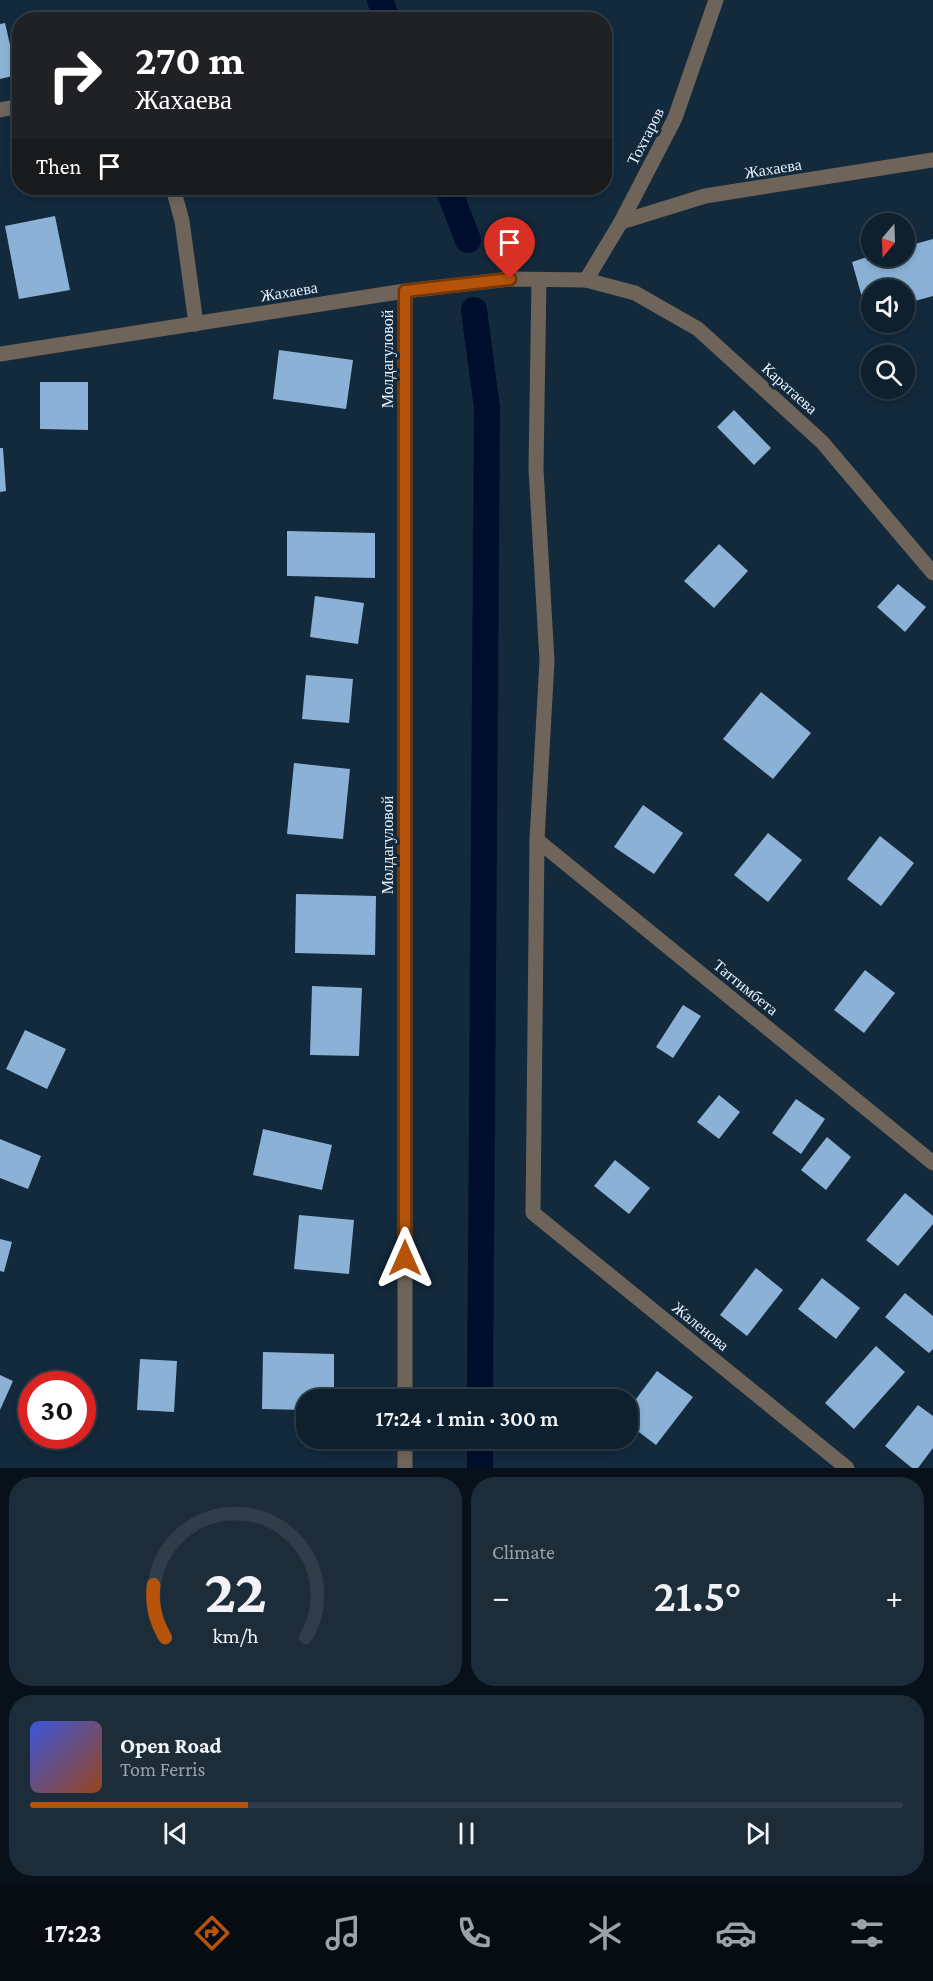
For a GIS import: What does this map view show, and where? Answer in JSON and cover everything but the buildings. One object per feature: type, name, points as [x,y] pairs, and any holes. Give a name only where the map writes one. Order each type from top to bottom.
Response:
[{"type":"street","name":"Тохтаров","points":[[586,280],[621,222],[675,118],[716,0]]},
{"type":"street","name":"Жахаева","points":[[621,222],[705,196],[933,160]]},
{"type":"street","points":[[175,195],[182,221],[196,324]]},
{"type":"street","name":"Жахаева","points":[[0,354],[411,290],[510,279],[586,280]]},
{"type":"street","points":[[537,840],[547,661],[536,469],[539,280]]},
{"type":"street","name":"Каратаева","points":[[586,280],[635,293],[698,329],[822,442],[933,573]]},
{"type":"street","name":"Молдагуловой","points":[[405,1389],[411,290]]},
{"type":"street","name":"Таттимбета","points":[[537,840],[933,1162]]},
{"type":"street","name":"Жаленова","points":[[537,840],[533,1213],[847,1468]]},
{"type":"street","points":[[405,1449],[405,1468]]},
{"type":"waterway","points":[[380,0],[384,12]]},
{"type":"waterway","points":[[451,195],[468,240]]},
{"type":"waterway","points":[[474,310],[487,408],[480,1389]]},
{"type":"waterway","points":[[480,1449],[480,1468]]},
{"type":"route","points":[[405,1258],[405,291],[510,279]]}]
